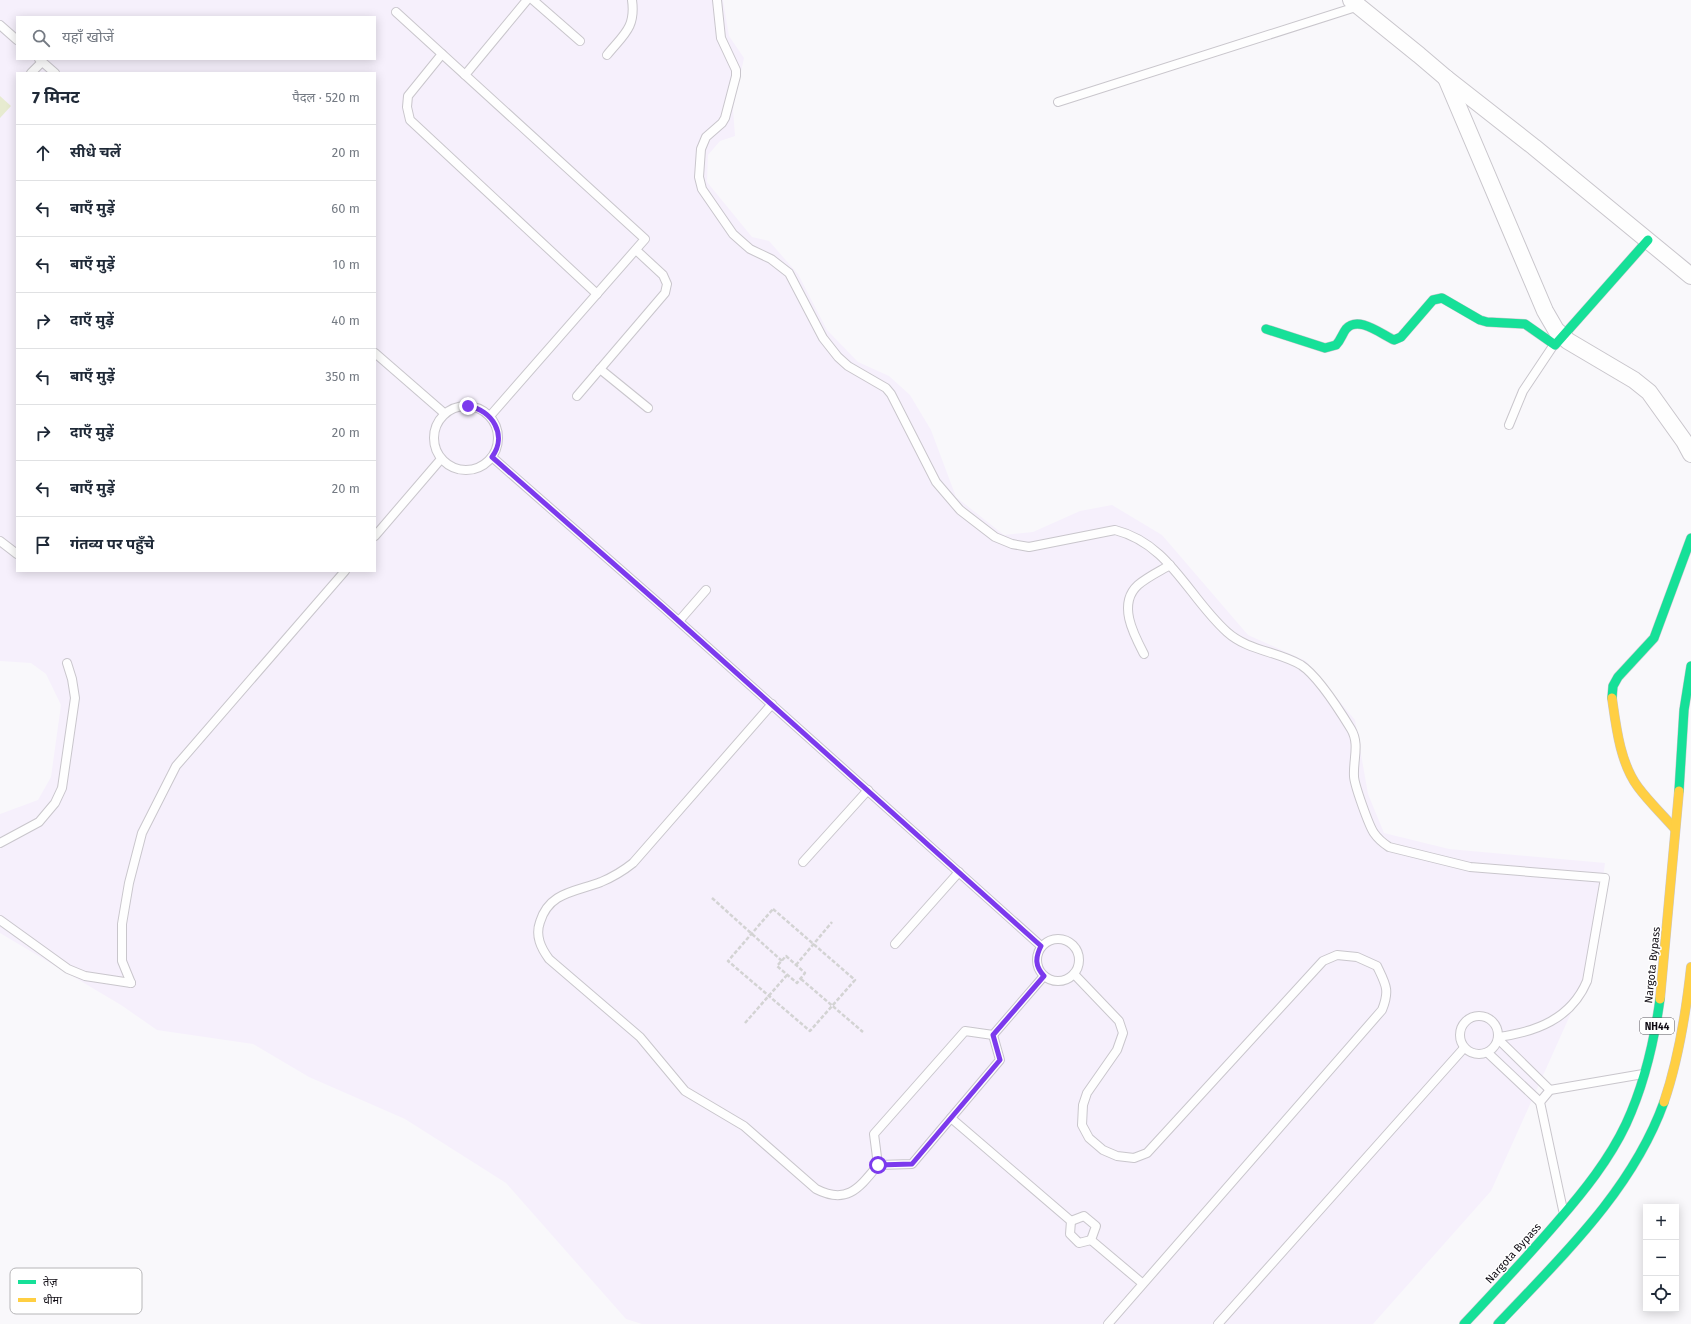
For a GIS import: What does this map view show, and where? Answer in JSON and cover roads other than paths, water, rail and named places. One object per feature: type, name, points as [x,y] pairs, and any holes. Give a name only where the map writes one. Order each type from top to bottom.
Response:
[{"type":"main road","points":[[1266,329],[1325,348],[1332,348],[1338,344],[1346,329],[1350,325],[1355,324],[1366,326],[1390,338],[1398,339],[1429,303],[1433,300],[1442,298],[1480,320],[1487,322],[1525,324],[1558,341],[1606,289],[1648,240]]},
{"type":"main road","points":[[1675,829],[1637,786],[1627,766],[1621,747],[1612,698],[1613,686],[1618,677],[1654,638],[1691,538]]},
{"type":"main road","name":"Nargota Bypass","points":[[1464,1324],[1564,1214],[1598,1171],[1613,1149],[1639,1094],[1655,1038],[1660,1011],[1683,726],[1691,666]]},
{"type":"main road","name":"NH44","points":[[1498,1324],[1538,1282],[1598,1214],[1622,1184],[1651,1135],[1664,1102],[1675,1066],[1688,999],[1691,967]]},
{"type":"street","points":[[1355,3],[1691,276]]},
{"type":"street","points":[[1446,78],[1558,341],[1580,349],[1634,380],[1649,392],[1684,441],[1691,454]]},
{"type":"lane","points":[[465,75],[527,0]]},
{"type":"lane","points":[[533,0],[580,41]]},
{"type":"lane","points":[[607,55],[632,24],[634,12],[632,0]]},
{"type":"lane","points":[[717,0],[720,33],[736,70],[736,76],[725,118],[722,123],[706,137],[701,149],[699,177],[702,189],[734,234],[750,249],[771,259],[789,274],[831,348],[848,366],[886,388],[891,394],[939,486],[960,510],[995,537],[1012,544],[1029,547],[1115,530],[1127,533],[1142,540],[1164,558],[1227,632],[1252,647],[1301,665],[1314,678],[1336,705],[1356,738],[1354,777],[1373,832],[1380,841],[1389,847],[1470,867],[1605,878],[1587,981],[1582,992],[1568,1010],[1549,1023],[1519,1035],[1498,1038]]},
{"type":"lane","points":[[1058,102],[1355,3]]},
{"type":"lane","points":[[396,12],[645,239],[490,416]]},
{"type":"lane","points":[[0,25],[16,39]]},
{"type":"lane","points":[[442,54],[408,96],[406,107],[410,120],[597,294]]},
{"type":"lane","points":[[32,72],[41,60],[54,72]]},
{"type":"lane","points":[[577,396],[665,293],[667,284],[663,275],[636,250]]},
{"type":"lane","points":[[1509,425],[1523,391],[1539,365],[1558,341]]},
{"type":"lane","points":[[376,354],[444,413]]},
{"type":"lane","points":[[600,369],[648,408]]},
{"type":"lane","points":[[459,406],[468,406],[476,407],[490,416],[498,431],[498,440],[492,457],[480,467],[464,470],[456,468],[442,459],[434,444],[434,436],[435,427],[444,413],[459,406]]},
{"type":"lane","points":[[492,457],[679,621],[1041,946]]},
{"type":"lane","points":[[376,535],[442,459]]},
{"type":"lane","points":[[0,541],[16,553]]},
{"type":"lane","points":[[1144,654],[1130,628],[1128,609],[1131,595],[1138,585],[1170,565]]},
{"type":"lane","points":[[0,920],[68,969],[85,976],[131,983],[122,961],[122,924],[129,883],[142,833],[162,792],[176,766],[344,572]]},
{"type":"lane","points":[[679,621],[706,590]]},
{"type":"lane","points":[[0,843],[39,822],[55,803],[62,788],[75,698],[72,678],[67,663]]},
{"type":"lane","points":[[772,704],[633,863],[619,874],[562,895],[547,906],[538,927],[541,948],[549,959],[640,1037],[685,1091],[744,1126],[816,1189],[825,1194],[849,1194],[864,1182],[878,1165],[874,1134],[964,1031],[993,1035]]},
{"type":"lane","points":[[803,862],[868,790]]},
{"type":"lane","points":[[895,944],[959,872]]},
{"type":"lane","points":[[1056,939],[1064,940],[1072,944],[1077,951],[1079,958],[1078,967],[1074,974],[1067,979],[1059,981],[1051,980],[1044,976],[1038,970],[1036,962],[1037,953],[1041,946],[1048,941],[1056,939]]},
{"type":"lane","points":[[1074,974],[1119,1021],[1124,1033],[1117,1050],[1087,1092],[1083,1105],[1082,1125],[1089,1138],[1103,1150],[1117,1156],[1134,1158],[1147,1153],[1323,961],[1337,954],[1357,956],[1377,966],[1385,983],[1387,998],[1382,1010],[1142,1283],[1108,1324]]},
{"type":"lane","points":[[993,1035],[1044,976]]},
{"type":"lane","points":[[1478,1015],[1487,1017],[1494,1022],[1498,1030],[1498,1038],[1495,1047],[1488,1053],[1480,1055],[1471,1053],[1464,1048],[1460,1040],[1459,1031],[1463,1023],[1478,1015]]},
{"type":"lane","points":[[878,1165],[912,1164],[1000,1060],[993,1035]]},
{"type":"lane","points":[[1498,1038],[1550,1090]]},
{"type":"lane","points":[[1218,1324],[1464,1048]]},
{"type":"lane","points":[[1488,1053],[1540,1102],[1564,1214]]},
{"type":"lane","points":[[1540,1102],[1550,1090],[1646,1073]]},
{"type":"lane","points":[[951,1118],[1071,1221]]},
{"type":"lane","points":[[1071,1221],[1084,1216],[1096,1226],[1091,1240]]},
{"type":"lane","points":[[1071,1221],[1070,1234],[1079,1244],[1091,1240]]},
{"type":"lane","points":[[1091,1240],[1142,1283]]}]
